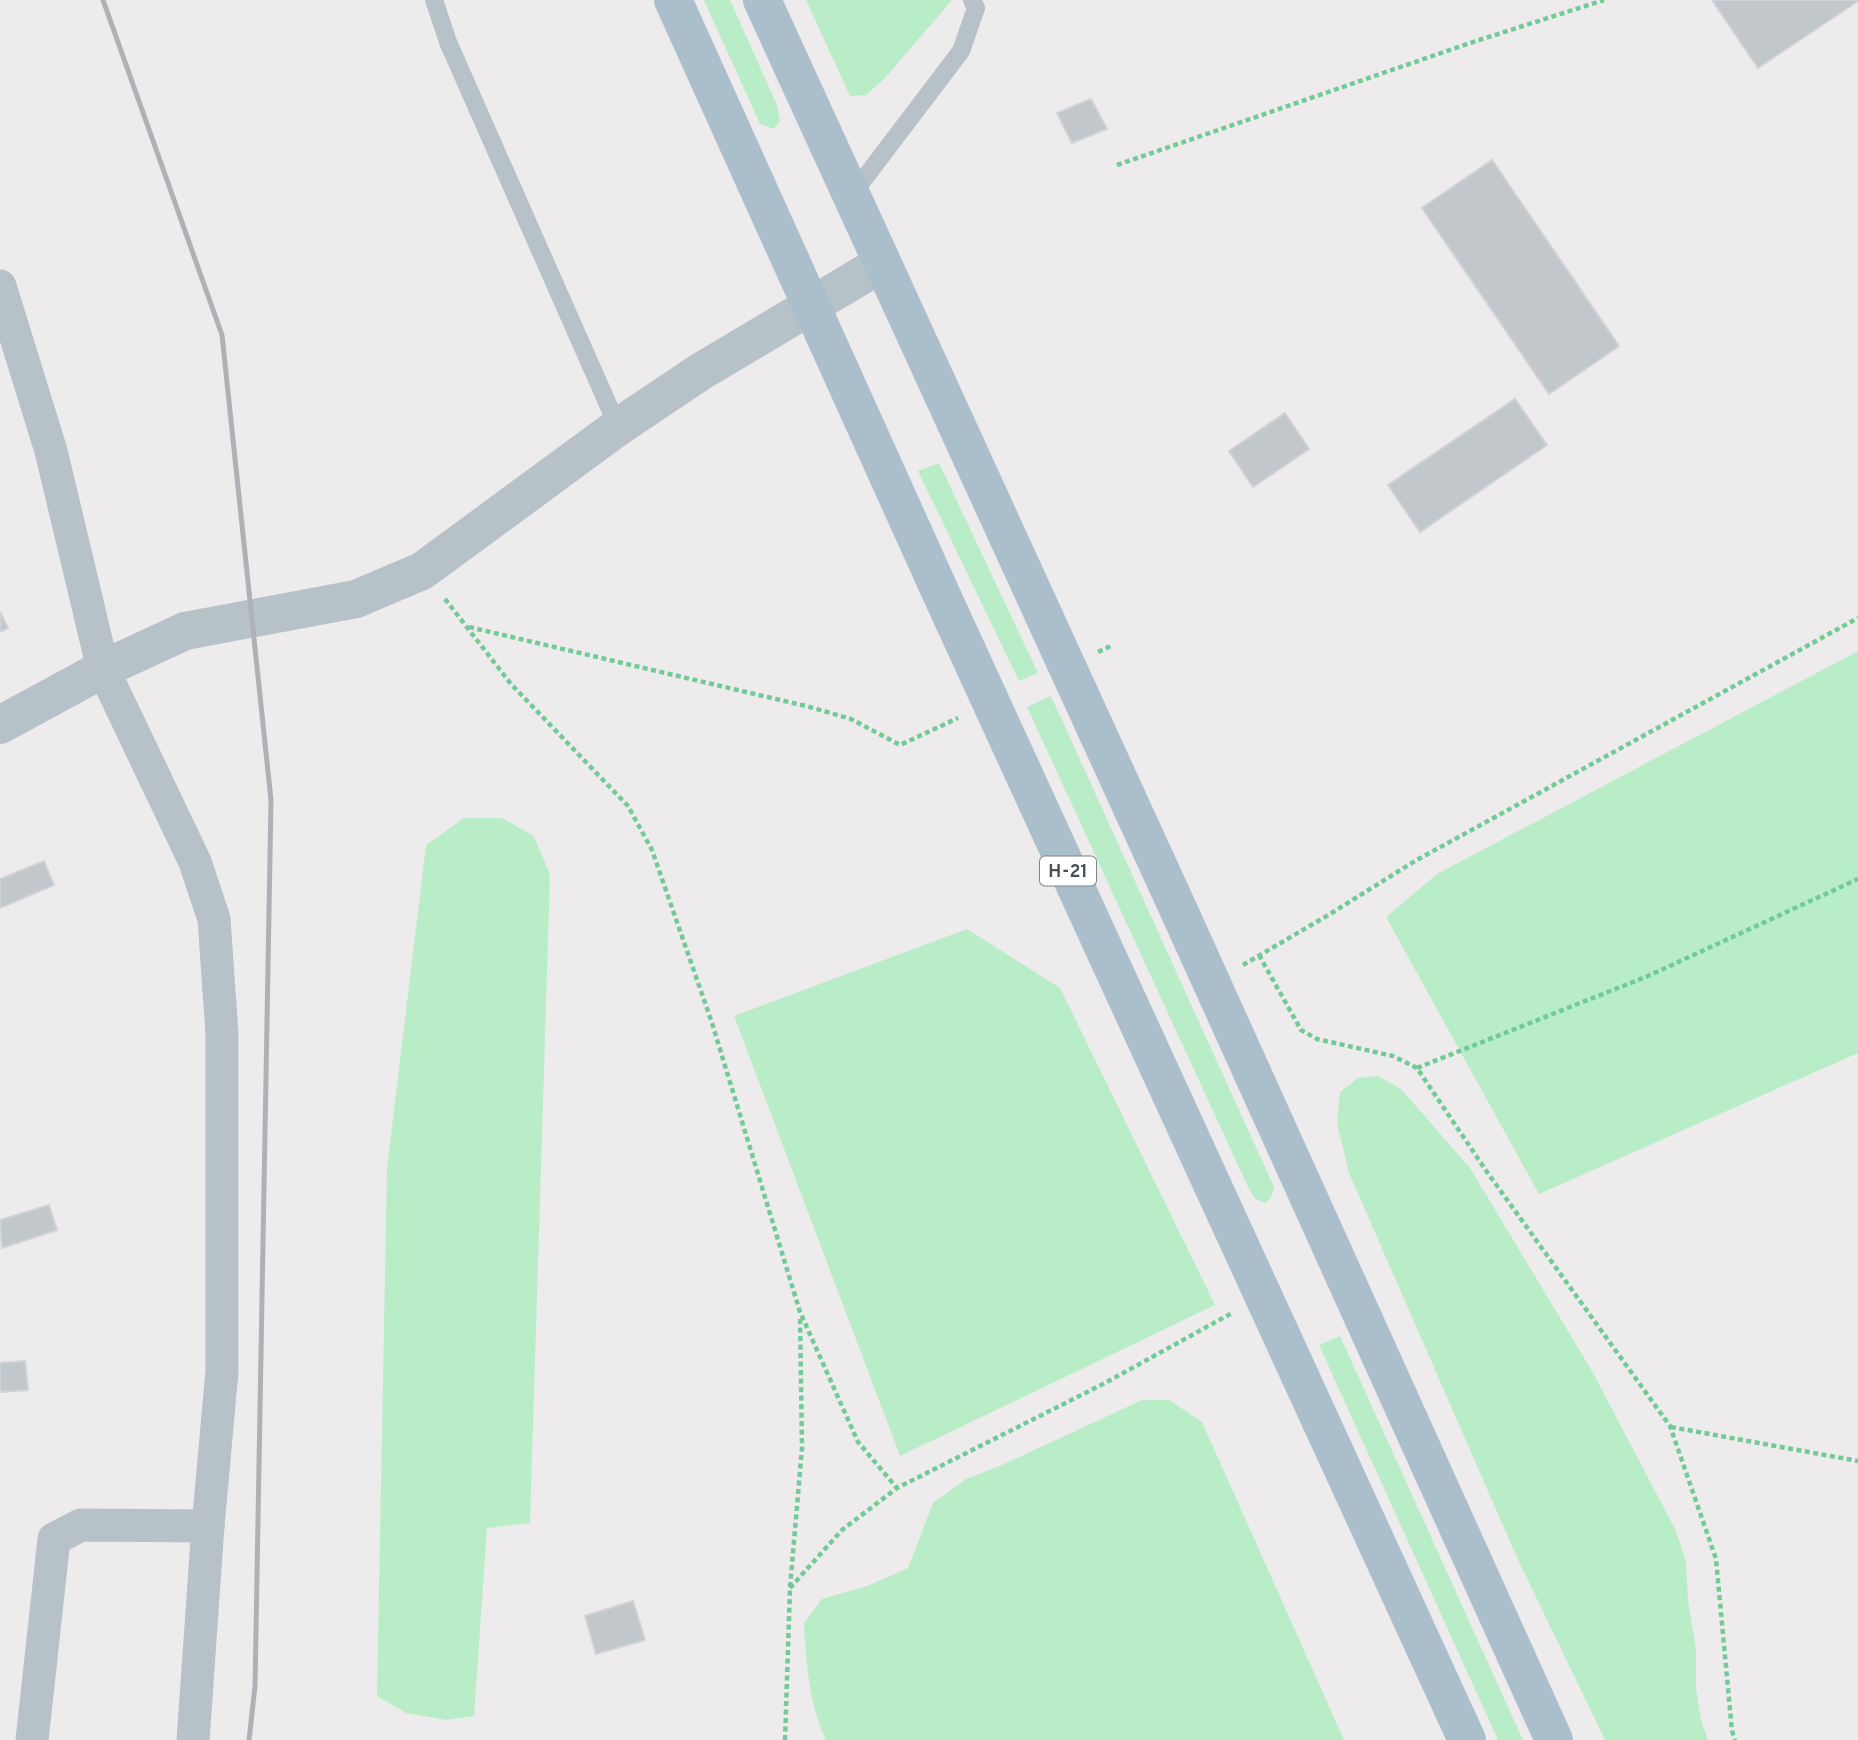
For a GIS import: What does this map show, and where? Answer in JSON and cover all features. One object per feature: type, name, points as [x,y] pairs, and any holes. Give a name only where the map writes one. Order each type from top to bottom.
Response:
[{"type":"main road","name":"Н-21","points":[[673,0],[1467,1740]]},
{"type":"main road","points":[[762,0],[1555,1740]]},
{"type":"street","points":[[0,725],[103,668],[185,631],[356,599],[422,571],[618,427],[700,372],[881,264]]},
{"type":"street","points":[[0,286],[51,451],[103,668],[195,862],[214,919],[222,1034],[222,1371],[193,1740]]},
{"type":"street","points":[[32,1740],[54,1539],[81,1525],[208,1526]]},
{"type":"lane","points":[[433,0],[448,43],[618,427]]},
{"type":"lane","points":[[851,197],[961,51],[976,8],[972,0]]},
{"type":"path","points":[[1117,165],[1457,47],[1604,0]]},
{"type":"path","points":[[422,571],[511,684],[628,806],[652,850],[712,1023],[800,1312],[858,1442],[897,1488]]},
{"type":"path","points":[[1212,984],[1415,861],[1858,618]]},
{"type":"path","points":[[467,626],[810,707],[851,719],[900,745]]},
{"type":"path","points":[[1417,1068],[1647,976],[1858,879]]},
{"type":"path","points":[[1259,956],[1301,1030],[1317,1040],[1393,1056],[1417,1068],[1487,1172],[1670,1426],[1716,1559],[1735,1740]]},
{"type":"path","points":[[790,1588],[842,1530],[897,1488],[1105,1383],[1263,1295]]},
{"type":"path","points":[[785,1740],[790,1588],[802,1448],[800,1312]]},
{"type":"path","points":[[1670,1426],[1858,1461]]},
{"type":"green space","points":[[704,0],[730,0],[777,105],[780,121],[774,129],[760,124]]},
{"type":"green space","points":[[806,0],[952,0],[885,78],[866,95],[850,96]]},
{"type":"green space","points":[[939,463],[1038,673],[1019,681],[918,471]]},
{"type":"green space","points":[[1858,651],[1858,1053],[1539,1194],[1386,917],[1437,874]]},
{"type":"green space","points":[[1051,696],[1274,1187],[1271,1198],[1265,1203],[1255,1199],[1248,1187],[1027,707]]},
{"type":"green space","points":[[464,818],[502,818],[534,836],[550,875],[530,1523],[487,1528],[474,1716],[446,1720],[406,1713],[377,1696],[387,1168],[426,845]]},
{"type":"green space","points":[[967,929],[1060,988],[1215,1305],[900,1456],[734,1016]]},
{"type":"green space","points":[[1378,1076],[1401,1089],[1470,1168],[1592,1371],[1675,1529],[1686,1561],[1688,1601],[1696,1648],[1696,1688],[1701,1720],[1708,1740],[1605,1740],[1519,1562],[1349,1173],[1337,1123],[1340,1092],[1358,1078]]},
{"type":"green space","points":[[1340,1336],[1523,1740],[1498,1740],[1319,1345]]},
{"type":"green space","points":[[1142,1400],[1169,1400],[1202,1422],[1344,1740],[826,1740],[812,1697],[804,1623],[822,1599],[867,1586],[908,1568],[933,1503],[966,1479]]},
{"type":"building","points":[[1712,0],[1858,0],[1858,1],[1758,68]]},
{"type":"building","points":[[1091,99],[1107,129],[1072,143],[1057,113]]},
{"type":"building","points":[[1492,160],[1619,346],[1549,394],[1422,208]]},
{"type":"building","points":[[1515,399],[1547,445],[1420,532],[1388,485]]},
{"type":"building","points":[[1285,413],[1309,449],[1253,487],[1229,451]]},
{"type":"building","points":[[0,612],[8,628],[0,632]]},
{"type":"building","points":[[44,861],[54,885],[0,908],[0,879]]},
{"type":"building","points":[[49,1205],[57,1230],[2,1248],[0,1220]]},
{"type":"building","points":[[25,1361],[28,1390],[0,1392],[0,1363]]},
{"type":"building","points":[[633,1601],[645,1640],[596,1654],[585,1616]]},
{"type":"railway","points":[[103,0],[222,335],[271,800],[255,1686],[249,1740]]}]
